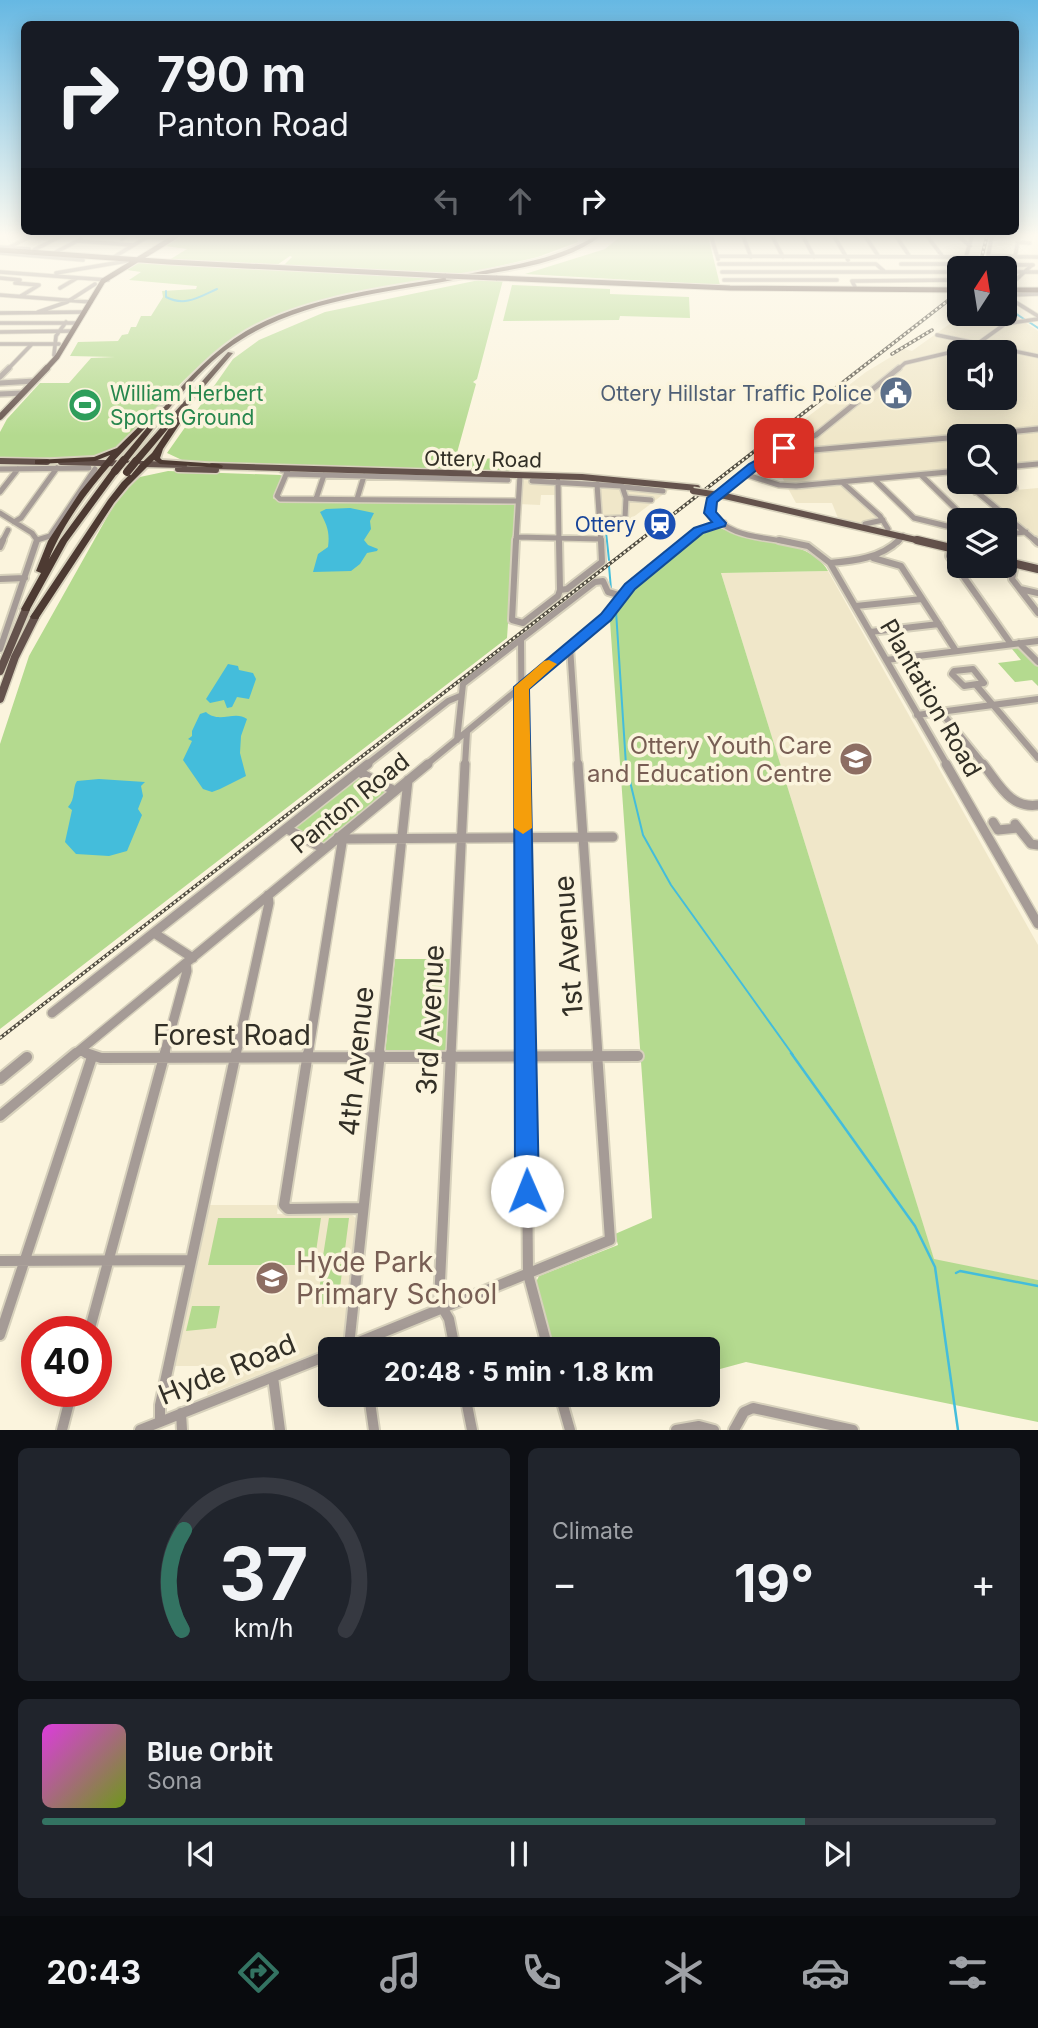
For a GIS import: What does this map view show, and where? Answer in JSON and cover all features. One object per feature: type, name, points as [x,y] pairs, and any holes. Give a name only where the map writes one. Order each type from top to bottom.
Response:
[{"type":"highway","points":[[26,609],[52,541],[100,468],[230,345],[249,333],[302,311],[335,303]]},
{"type":"highway","points":[[36,617],[121,489],[209,376],[240,345],[295,318],[348,303]]},
{"type":"highway","points":[[26,609],[70,532],[102,468],[124,460],[210,362]]},
{"type":"highway","points":[[209,376],[156,458],[160,462],[219,466]]},
{"type":"highway","points":[[38,462],[99,458],[123,446]]},
{"type":"highway","points":[[36,617],[77,542],[127,472],[142,464],[162,447]]},
{"type":"main road","points":[[1,417],[66,344],[91,303]]},
{"type":"main road","name":"Ottery Road","points":[[0,465],[38,462],[102,468]]},
{"type":"main road","name":"Ottery Road","points":[[142,464],[288,473],[520,476]]},
{"type":"main road","name":"Ottery Road","points":[[0,465],[102,468],[142,464],[219,466],[520,476],[614,482],[727,495],[947,544]]},
{"type":"main road","name":"Ottery Road","points":[[727,495],[947,544]]},
{"type":"main road","points":[[1017,563],[1038,567]]},
{"type":"main road","points":[[1017,564],[1038,567]]},
{"type":"main road","points":[[0,671],[26,609]]},
{"type":"main road","points":[[0,699],[15,657],[36,617]]},
{"type":"street","points":[[37,312],[63,303]]},
{"type":"street","points":[[54,355],[58,333],[82,304],[77,303]]},
{"type":"street","points":[[1020,303],[1038,317]]},
{"type":"street","points":[[0,313],[85,312]]},
{"type":"street","points":[[984,340],[1005,324],[1038,317]]},
{"type":"street","points":[[0,323],[78,323]]},
{"type":"street","points":[[0,332],[73,331]]},
{"type":"street","points":[[937,335],[960,340]]},
{"type":"street","points":[[1,344],[66,344]]},
{"type":"street","points":[[0,377],[32,344]]},
{"type":"street","points":[[724,525],[711,515],[709,503],[784,448],[816,435],[907,362],[947,352]]},
{"type":"street","points":[[1017,352],[1038,356]]},
{"type":"street","points":[[0,368],[9,368]]},
{"type":"street","points":[[0,383],[35,381]]},
{"type":"street","points":[[0,394],[23,393]]},
{"type":"street","points":[[1017,431],[1038,429]]},
{"type":"street","points":[[784,448],[802,452],[947,438]]},
{"type":"street","points":[[1017,466],[1038,464]]},
{"type":"street","points":[[0,465],[18,468],[102,468]]},
{"type":"street","points":[[246,467],[324,475],[508,480]]},
{"type":"street","points":[[0,492],[18,468]]},
{"type":"street","points":[[14,522],[21,518],[57,468]]},
{"type":"street","points":[[37,540],[49,536],[102,468]]},
{"type":"street","points":[[288,473],[278,498],[519,501]]},
{"type":"street","points":[[746,475],[796,486],[947,473]]},
{"type":"street","points":[[316,499],[324,475]]},
{"type":"street","points":[[357,499],[363,475]]},
{"type":"street","points":[[921,475],[955,508]]},
{"type":"street","points":[[520,476],[512,620],[518,623],[523,623],[558,596],[560,590],[558,481]]},
{"type":"street","points":[[771,482],[778,482],[782,478]]},
{"type":"street","points":[[876,480],[914,518],[947,526]]},
{"type":"street","points":[[532,481],[663,491]]},
{"type":"street","points":[[843,483],[883,520],[888,529]]},
{"type":"street","points":[[560,590],[567,589],[601,562],[597,484]]},
{"type":"street","points":[[600,519],[626,518],[624,487]]},
{"type":"street","points":[[978,494],[1038,543]]},
{"type":"street","points":[[626,498],[651,500]]},
{"type":"street","points":[[0,516],[37,540]]},
{"type":"street","points":[[0,516],[36,536],[37,540],[0,649]]},
{"type":"street","points":[[865,524],[883,520]]},
{"type":"street","points":[[521,682],[530,680],[606,617],[630,586],[699,531],[724,525]]},
{"type":"street","name":"Plantation Road","points":[[724,525],[755,536],[798,544],[822,554],[830,563],[1038,925]]},
{"type":"street","points":[[0,547],[8,530]]},
{"type":"street","points":[[1017,533],[1026,532]]},
{"type":"street","points":[[830,563],[863,558],[892,547],[903,536]]},
{"type":"street","points":[[516,537],[601,539]]},
{"type":"street","points":[[822,554],[844,562]]},
{"type":"street","points":[[873,558],[901,566],[956,651]]},
{"type":"street","points":[[1017,569],[1027,567]]},
{"type":"street","points":[[0,579],[25,578]]},
{"type":"street","points":[[966,578],[1015,644],[1038,662]]},
{"type":"street","points":[[1012,578],[1038,613]]},
{"type":"street","points":[[457,740],[463,684],[598,580],[604,582],[607,592],[622,596]]},
{"type":"street","points":[[1019,589],[1038,593]]},
{"type":"street","points":[[856,606],[922,599]]},
{"type":"street","points":[[870,632],[939,624]]},
{"type":"street","points":[[521,639],[528,1274],[545,1337]]},
{"type":"street","points":[[886,660],[1038,641]]},
{"type":"street","name":"1st Avenue","points":[[528,1274],[609,1242],[570,647]]},
{"type":"street","name":"Panton Road","points":[[0,1116],[467,732],[521,682]]},
{"type":"street","points":[[976,685],[1038,758]]},
{"type":"street","points":[[52,1013],[449,701],[460,696]]},
{"type":"street","points":[[917,715],[1038,699]]},
{"type":"street","points":[[941,712],[1020,806],[1038,805]]},
{"type":"street","name":"3rd Avenue","points":[[453,1337],[439,1294],[467,732]]},
{"type":"street","points":[[359,772],[396,791]]},
{"type":"street","name":"4th Avenue","points":[[354,1337],[363,1208],[408,780]]},
{"type":"street","points":[[993,822],[998,830],[1016,826],[1031,844],[1038,845]]},
{"type":"street","points":[[287,829],[324,849]]},
{"type":"street","points":[[363,1208],[284,1207],[342,843],[339,838],[612,837]]},
{"type":"street","points":[[160,1422],[160,1405],[269,903],[268,895]]},
{"type":"street","points":[[93,1316],[189,961],[154,933]]},
{"type":"street","points":[[0,1335],[92,1057],[81,1049]]},
{"type":"street","name":"Forest Road","points":[[92,1057],[638,1056]]},
{"type":"street","points":[[0,1079],[27,1057]]},
{"type":"street","points":[[0,1261],[191,1260]]},
{"type":"street","points":[[377,1337],[528,1274]]},
{"type":"street","name":"Hyde Road","points":[[140,1430],[318,1359]]},
{"type":"street","points":[[273,1377],[280,1430]]},
{"type":"street","points":[[62,1430],[68,1407]]},
{"type":"street","points":[[371,1407],[374,1430]]},
{"type":"street","points":[[467,1407],[472,1430]]},
{"type":"street","points":[[563,1407],[570,1430]]},
{"type":"street","points":[[734,1430],[744,1412],[753,1408],[849,1429]]},
{"type":"street","points":[[181,1413],[182,1430]]},
{"type":"street","points":[[676,1430],[699,1426],[714,1430]]},
{"type":"shaded area","points":[[1017,317],[1038,331],[1038,464],[1017,466],[1017,424],[947,424],[947,472],[844,483],[883,520],[865,524],[838,518],[832,503],[796,503],[772,454],[783,448],[771,445],[866,372],[904,349],[912,351],[947,326],[1017,326]]},
{"type":"shaded area","points":[[519,480],[558,481],[559,495],[541,495],[540,505],[518,504]]},
{"type":"shaded area","points":[[597,484],[669,490],[615,531],[600,531]]},
{"type":"shaded area","points":[[1038,488],[1038,540],[1017,523],[1017,508],[999,508],[981,494],[1017,494],[1017,490]]},
{"type":"shaded area","name":"Ottery Youth Care and Education Centre","points":[[828,571],[1038,945],[1038,1280],[934,1260],[721,573]]},
{"type":"shaded area","name":"Hyde Park Primary School","points":[[209,1205],[278,1205],[277,1214],[352,1215],[357,1219],[344,1337],[318,1337],[318,1352],[207,1395],[214,1366],[174,1366]]},
{"type":"green space","points":[[159,303],[337,303],[287,317],[224,346],[199,366],[114,449],[98,456],[71,461],[0,459],[0,432],[7,419],[40,383],[69,383],[91,358],[115,357],[70,356],[78,342],[118,341],[122,335],[128,334],[131,327],[136,327],[141,316],[151,316]]},
{"type":"green space","points":[[370,303],[497,303],[477,379],[473,382],[476,384],[455,460],[457,462],[510,456],[517,458],[516,468],[506,472],[232,465],[182,460],[167,453],[233,359],[259,340],[325,312]]},
{"type":"green space","points":[[508,303],[689,303],[690,318],[620,316],[619,320],[503,321]]},
{"type":"green space","points":[[168,471],[280,475],[283,476],[273,498],[276,500],[516,505],[507,638],[0,1029],[0,744],[29,656],[120,494],[140,477]]},
{"type":"green space","points":[[720,528],[780,542],[809,553],[820,560],[828,571],[721,573],[934,1259],[1038,1280],[1038,1422],[746,1362],[720,1369],[720,1337],[550,1337],[535,1284],[539,1276],[618,1245],[615,1234],[652,1218],[610,621],[638,586],[704,531]]},
{"type":"green space","points":[[1015,645],[1021,647],[1038,664],[1038,686],[1032,680],[1015,682],[998,663],[1021,660],[1012,649],[1005,648]]},
{"type":"green space","points":[[359,772],[395,791],[324,849],[287,829]]},
{"type":"green space","points":[[395,959],[452,959],[448,1053],[385,1054]]},
{"type":"green space","points":[[218,1218],[321,1218],[314,1265],[208,1265]]},
{"type":"green space","points":[[329,1218],[349,1218],[344,1257],[323,1256]]},
{"type":"green space","points":[[323,1264],[343,1264],[338,1304],[317,1304]]},
{"type":"green space","points":[[192,1306],[220,1306],[216,1328],[186,1331]]},
{"type":"water","points":[[350,508],[374,513],[370,521],[371,529],[364,540],[378,549],[377,551],[367,553],[351,571],[313,572],[318,554],[328,547],[329,537],[320,512],[326,509]]},
{"type":"water","points":[[228,664],[253,673],[256,679],[249,699],[237,697],[232,707],[227,708],[224,700],[210,703],[206,699]]},
{"type":"water","points":[[206,712],[216,717],[237,716],[247,719],[241,736],[240,753],[246,776],[212,792],[203,789],[183,760],[192,741],[188,739],[192,736],[200,714]]},
{"type":"water","points":[[99,779],[145,782],[141,786],[143,796],[138,809],[142,815],[127,851],[109,856],[76,854],[65,842],[72,810],[68,807],[77,781]]},
{"type":"waterway","points":[[1017,314],[1024,319]]},
{"type":"waterway","points":[[1029,322],[1038,328]]},
{"type":"waterway","points":[[606,532],[609,560]]},
{"type":"waterway","points":[[609,566],[611,589]]},
{"type":"waterway","points":[[616,611],[626,765],[643,835],[671,885],[793,1055]]},
{"type":"waterway","points":[[791,1053],[915,1226],[935,1267],[958,1430]]},
{"type":"waterway","points":[[956,1273],[960,1271],[1038,1286]]},
{"type":"railway","points":[[0,1038],[945,303]]},
{"type":"railway","points":[[892,354],[932,330]]},
{"type":"slow traffic","points":[[523,828],[521,687],[549,664]]},
{"type":"place","name":"Ottery Hillstar Traffic Police","points":[[896,393]]},
{"type":"place","name":"William Herbert Sports Ground","points":[[85,405]]},
{"type":"place","name":"Ottery","points":[[660,524]]},
{"type":"place","name":"Ottery Youth Care and Education Centre","points":[[856,759]]},
{"type":"place","name":"Hyde Park Primary School","points":[[272,1278]]},
{"type":"route","points":[[527,1191],[521,687],[606,617],[630,586],[699,531],[720,523],[710,513],[709,503],[754,466],[784,448]]}]
